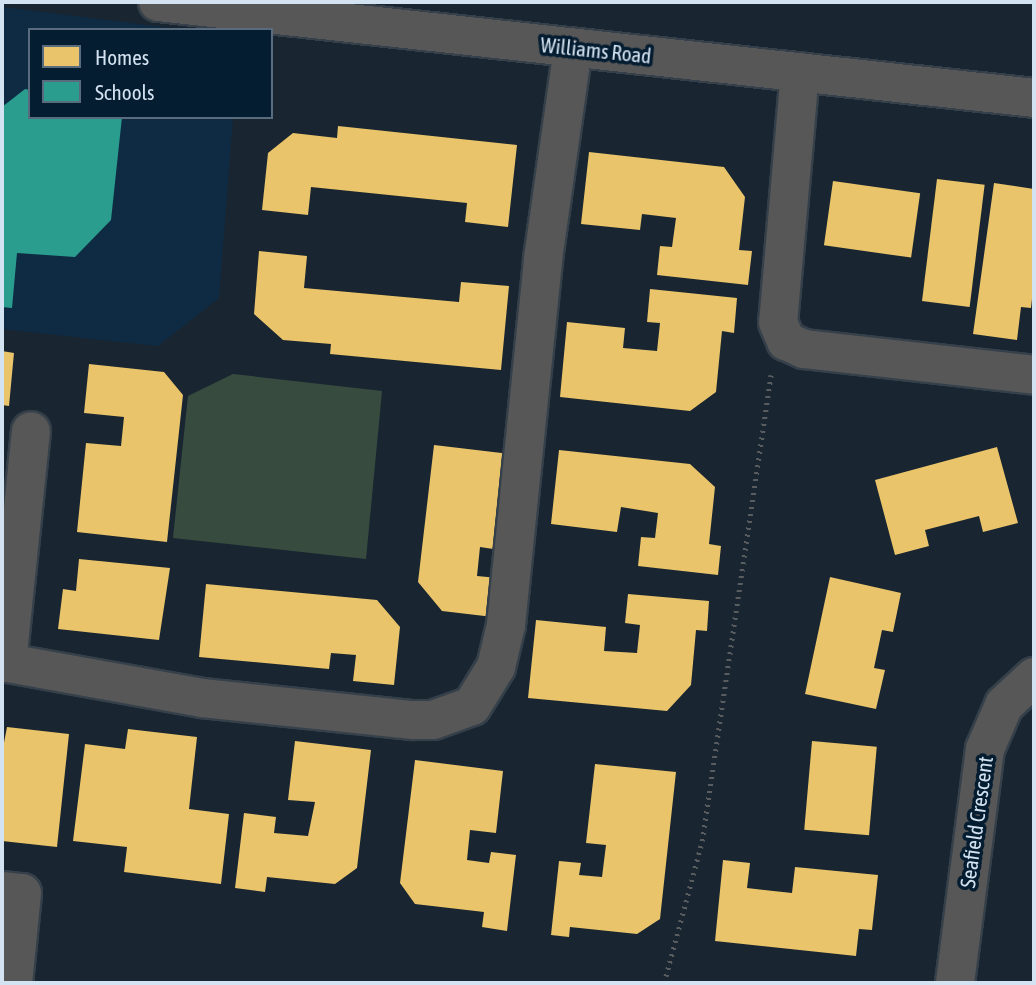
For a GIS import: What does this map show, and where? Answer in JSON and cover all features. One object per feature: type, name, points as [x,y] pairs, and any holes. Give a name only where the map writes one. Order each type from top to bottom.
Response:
[{"type":"street","name":"Williams Road","points":[[158,2],[1034,97]]},
{"type":"street","points":[[31,431],[4,662],[202,698],[413,720],[442,718],[472,706],[496,667],[506,625],[543,259],[573,48]]},
{"type":"street","points":[[800,72],[778,322],[786,341],[804,349],[1034,375]]},
{"type":"street","name":"Seafield Crescent","points":[[955,983],[985,749],[1003,705],[1034,677]]},
{"type":"street","points":[[2,891],[22,894],[13,983]]},
{"type":"path","points":[[664,983],[702,841],[773,360],[786,341]]},
{"type":"shaded area","points":[[2,7],[171,28],[28,28],[28,119],[233,119],[219,298],[158,346],[2,329]]},
{"type":"green space","points":[[233,374],[382,391],[366,559],[173,538],[188,396]]},
{"type":"building: Homes","points":[[338,126],[517,145],[508,227],[465,222],[467,203],[311,187],[308,215],[262,210],[268,153],[293,133],[337,138]]},
{"type":"building: Homes","points":[[589,152],[724,167],[745,197],[739,250],[752,251],[748,285],[657,275],[660,246],[672,247],[676,218],[642,214],[640,230],[581,224]]},
{"type":"building: Homes","points":[[937,179],[985,185],[970,307],[922,301]]},
{"type":"building: Homes","points":[[833,181],[920,193],[911,258],[824,245]]},
{"type":"building: Homes","points":[[994,183],[1034,189],[1034,280],[1031,308],[1021,307],[1017,340],[973,334]]},
{"type":"building: Homes","points":[[259,251],[307,256],[304,288],[459,302],[461,282],[509,286],[501,370],[330,354],[331,344],[283,340],[254,314]]},
{"type":"building: Homes","points":[[650,289],[737,298],[734,333],[722,331],[716,392],[690,411],[560,397],[567,322],[625,328],[623,348],[657,351],[660,323],[647,322]]},
{"type":"building: Homes","points":[[2,351],[14,353],[9,406],[2,405]]},
{"type":"building: Homes","points":[[89,364],[164,372],[183,395],[167,542],[77,532],[86,443],[121,446],[124,417],[84,413]]},
{"type":"building: Homes","points":[[434,445],[511,454],[500,550],[480,547],[477,576],[498,578],[493,617],[442,611],[418,582]]},
{"type":"building: Homes","points":[[997,447],[1018,523],[983,532],[979,516],[925,530],[929,546],[895,555],[875,480]]},
{"type":"building: Homes","points":[[559,450],[690,464],[715,487],[709,544],[721,546],[718,575],[638,566],[641,537],[655,538],[658,513],[621,507],[617,532],[551,524]]},
{"type":"building: Homes","points":[[79,559],[170,568],[159,640],[58,629],[63,589],[76,591]]},
{"type":"building: Homes","points":[[830,577],[901,593],[893,632],[882,630],[874,668],[885,670],[876,709],[805,694]]},
{"type":"building: Homes","points":[[206,584],[377,600],[400,627],[394,685],[353,681],[356,655],[331,653],[329,669],[199,657]]},
{"type":"building: Homes","points":[[628,594],[709,601],[707,631],[696,630],[691,685],[667,711],[528,698],[536,620],[606,627],[604,651],[637,653],[640,625],[625,623]]},
{"type":"building: Homes","points":[[7,727],[69,734],[57,847],[2,841],[2,753]]},
{"type":"building: Homes","points":[[128,729],[197,737],[189,809],[229,814],[221,884],[124,872],[127,847],[73,841],[85,744],[125,749]]},
{"type":"building: Homes","points":[[295,741],[371,750],[357,868],[335,884],[267,877],[265,892],[235,888],[244,813],[276,817],[274,833],[308,836],[315,802],[288,800]]},
{"type":"building: Homes","points":[[812,741],[877,747],[869,835],[804,830]]},
{"type":"building: Homes","points":[[415,760],[503,771],[496,833],[470,830],[467,860],[489,863],[491,852],[516,855],[507,931],[482,927],[484,912],[415,904],[400,883]]},
{"type":"building: Homes","points":[[595,764],[676,772],[660,919],[637,934],[570,927],[569,937],[551,935],[559,861],[581,863],[579,875],[602,877],[606,845],[586,843]]},
{"type":"building: Homes","points":[[723,860],[750,863],[747,888],[792,893],[795,867],[878,875],[872,930],[859,929],[856,956],[715,941]]},
{"type":"building: Schools","points":[[25,89],[28,90],[28,119],[122,119],[111,220],[75,257],[17,253],[12,308],[2,307],[2,107]]}]
